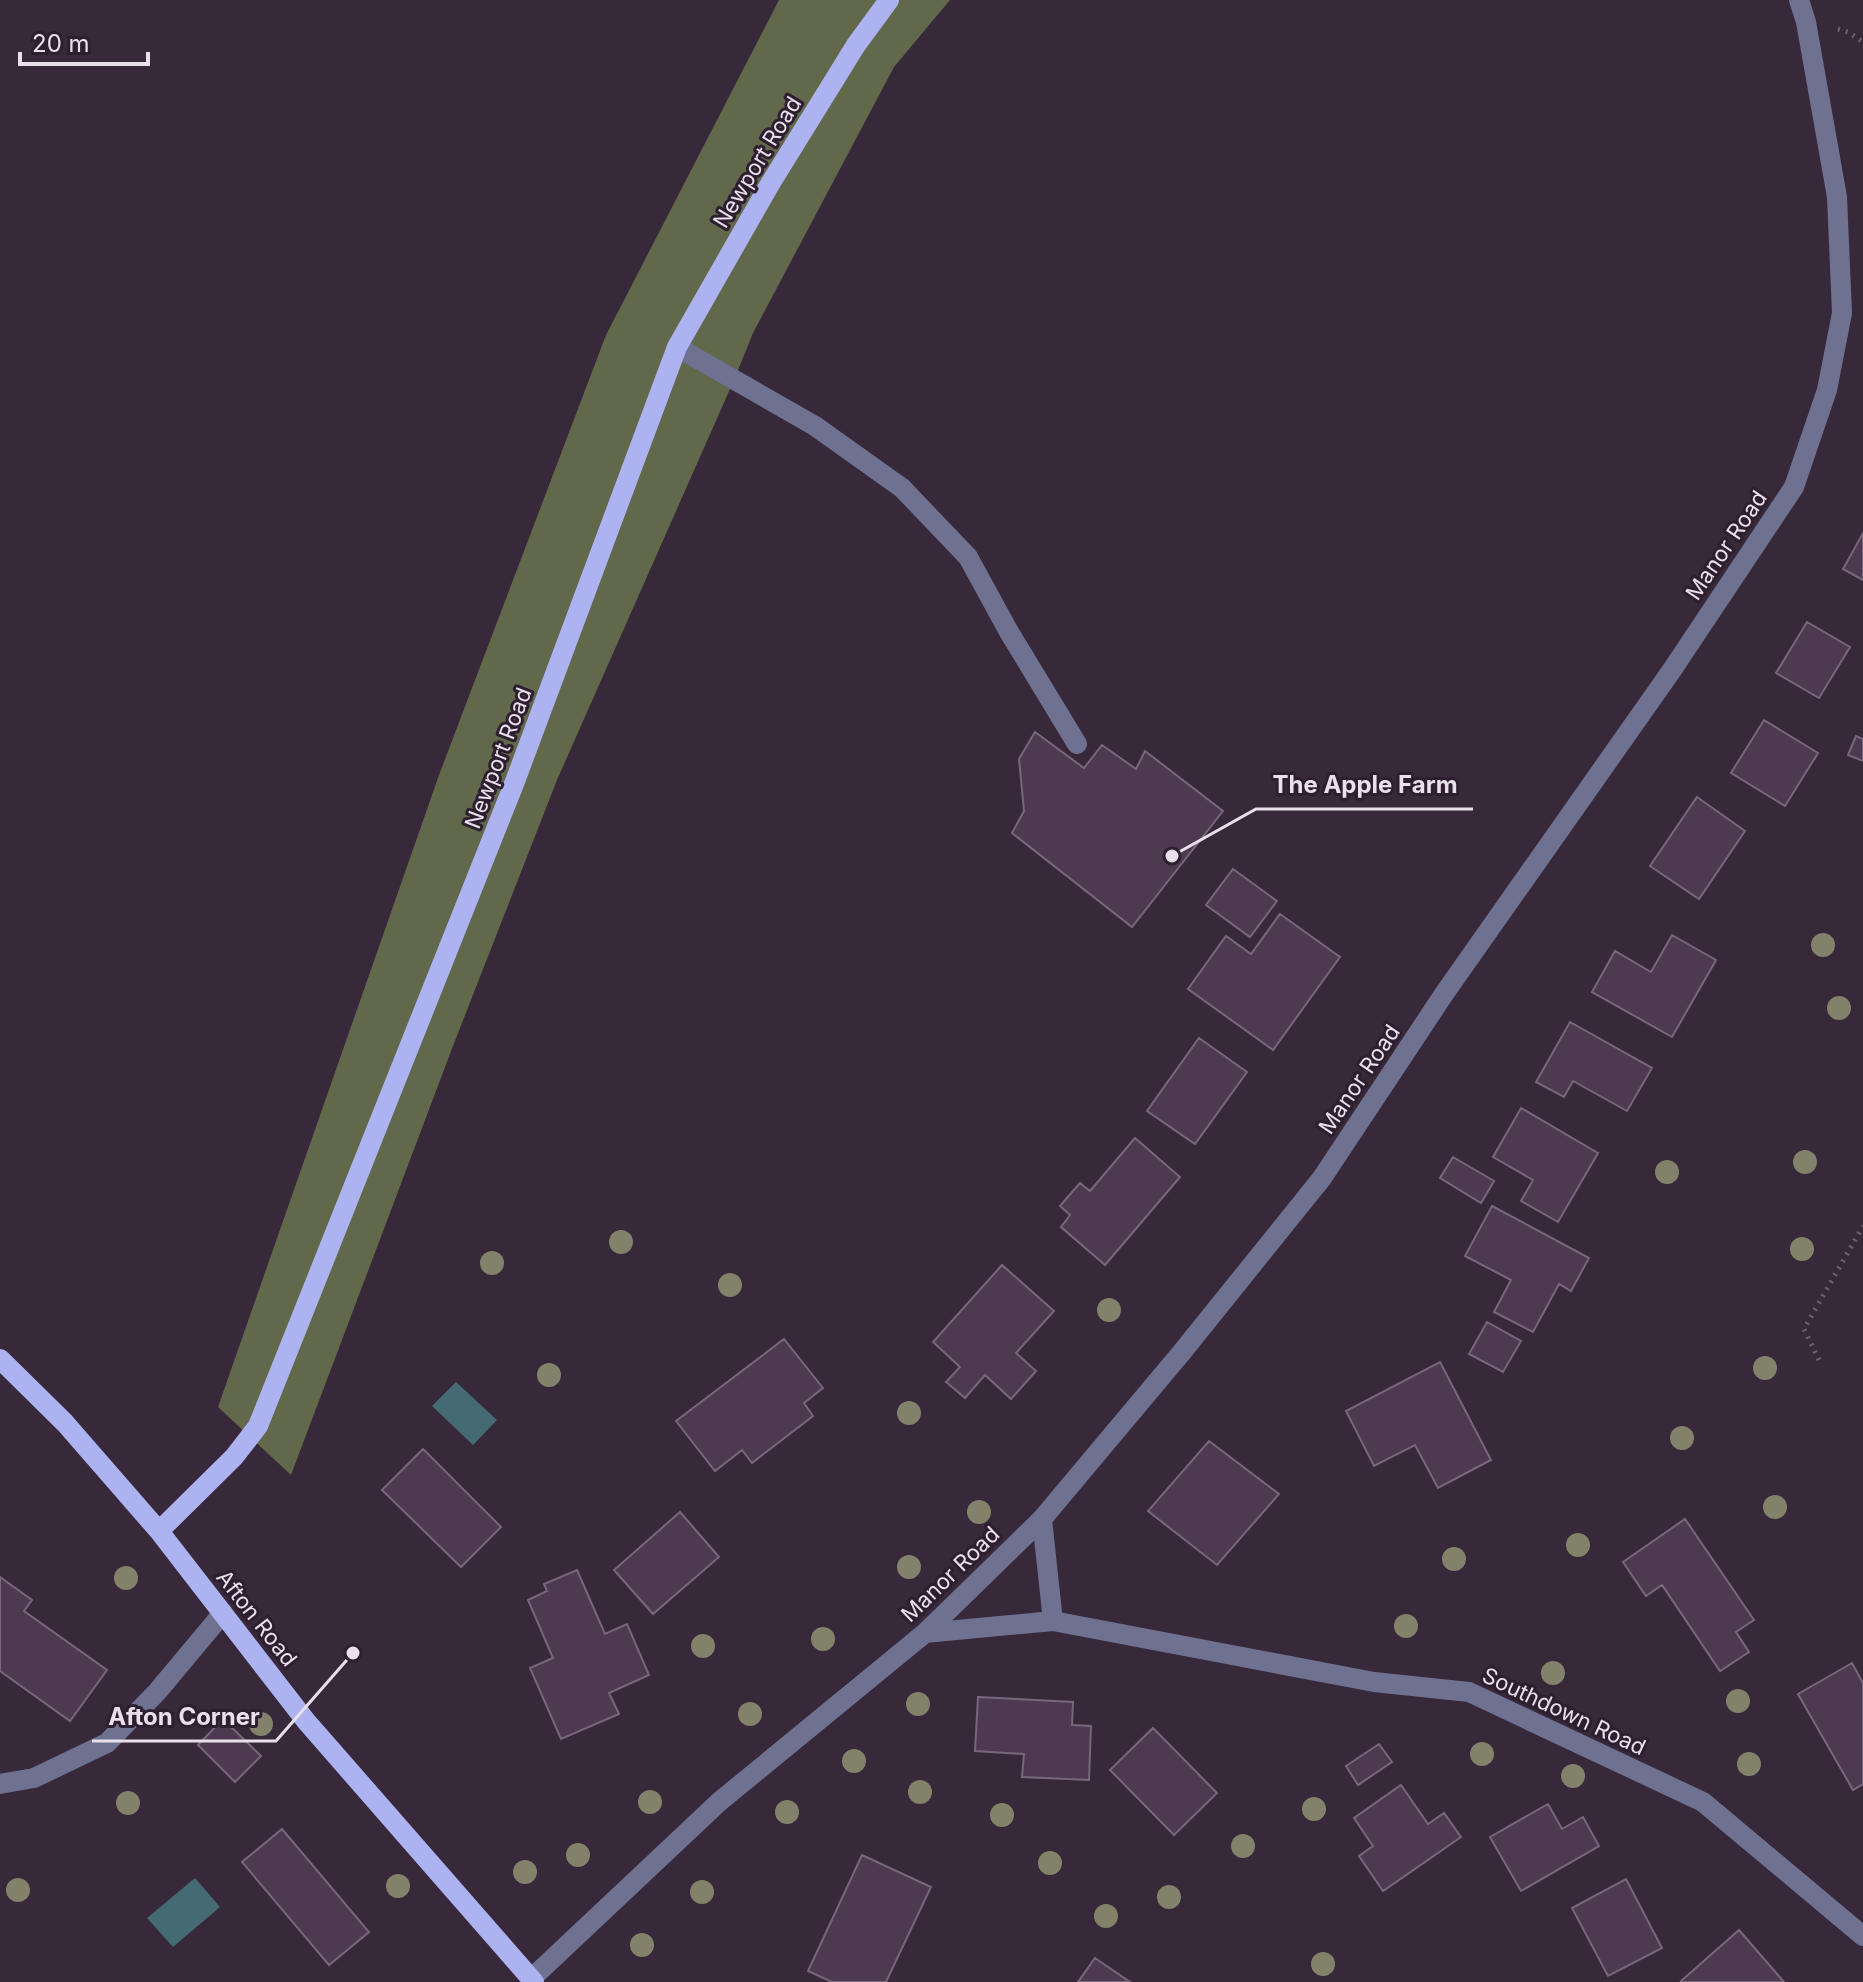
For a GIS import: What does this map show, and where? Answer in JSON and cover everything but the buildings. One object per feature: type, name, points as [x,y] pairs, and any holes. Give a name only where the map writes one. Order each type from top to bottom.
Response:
[{"type":"main road","name":"Newport Road","points":[[159,1531],[234,1457],[258,1426],[514,784],[677,347],[770,184],[856,45],[889,0]]},
{"type":"main road","name":"Afton Road","points":[[0,1359],[65,1423],[159,1531],[306,1721],[532,1980]]},
{"type":"street","name":"Manor Road","points":[[532,1980],[719,1802],[925,1633],[1042,1519],[1322,1178],[1444,994],[1672,670],[1794,487],[1827,390],[1842,313],[1837,197],[1806,22],[1799,0]]},
{"type":"street","points":[[677,347],[815,426],[902,488],[968,557],[1077,744]]},
{"type":"street","points":[[1042,1519],[1053,1621]]},
{"type":"street","points":[[0,1784],[34,1778],[107,1743],[157,1692],[223,1613]]},
{"type":"street","name":"Southdown Road","points":[[925,1633],[1053,1621],[1374,1682],[1469,1692],[1703,1802],[1863,1936]]},
{"type":"path","points":[[1819,1360],[1804,1329],[1863,1226]]},
{"type":"shaded area","points":[[779,0],[950,0],[894,67],[753,333],[557,780],[291,1475],[218,1407],[439,775],[606,335]]},
{"type":"shaded area","points":[[456,1382],[497,1420],[473,1445],[432,1406]]},
{"type":"shaded area","points":[[195,1878],[220,1907],[173,1947],[147,1918]]},
{"type":"place","name":"The Apple Farm","points":[[1172,856]]},
{"type":"place","name":"Afton Corner","points":[[353,1653]]}]
